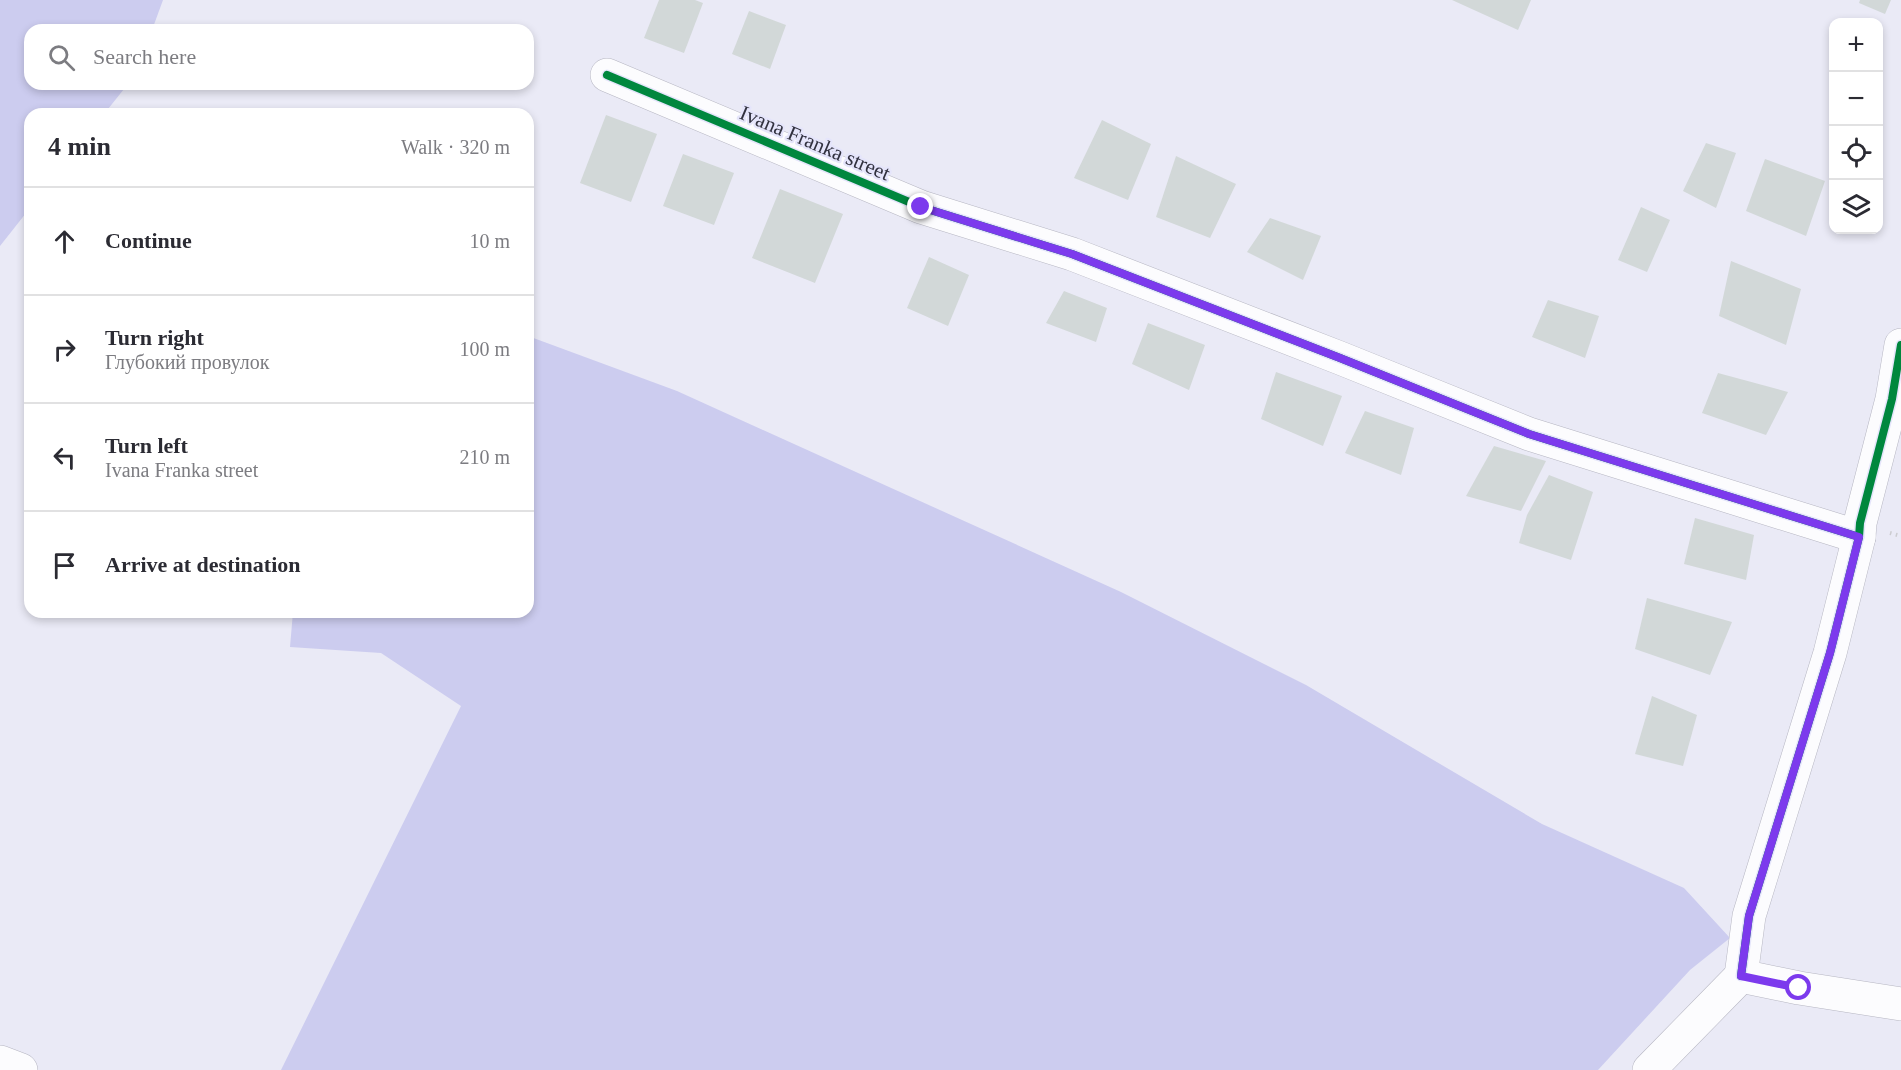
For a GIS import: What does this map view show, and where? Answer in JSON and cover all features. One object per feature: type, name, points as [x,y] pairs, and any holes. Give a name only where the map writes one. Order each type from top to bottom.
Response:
[{"type":"street","name":"Ivana Franka street","points":[[607,75],[921,207],[1072,254],[1529,434],[1859,537]]},
{"type":"street","points":[[1650,1070],[1741,976],[1749,916],[1830,653],[1892,399],[1901,345]]},
{"type":"street","points":[[1741,976],[1799,988],[1901,1004]]},
{"type":"street","points":[[0,1062],[21,1070]]},
{"type":"shaded area","points":[[0,0],[163,0],[154,24],[24,24],[24,90],[123,90],[109,108],[24,108],[24,216],[0,246]]},
{"type":"shaded area","points":[[534,338],[677,391],[1121,592],[1306,685],[1542,824],[1684,888],[1730,938],[1690,970],[1598,1070],[281,1070],[461,706],[381,653],[290,647],[292,618],[534,618]]},
{"type":"building","points":[[659,0],[695,0],[703,3],[684,53],[644,38]]},
{"type":"building","points":[[1452,0],[1531,0],[1518,30]]},
{"type":"building","points":[[1860,0],[1891,0],[1885,14],[1859,3]]},
{"type":"building","points":[[749,11],[786,25],[770,69],[732,54]]},
{"type":"building","points":[[606,115],[657,134],[631,202],[580,183]]},
{"type":"building","points":[[1102,120],[1151,144],[1128,200],[1074,178]]},
{"type":"building","points":[[1706,143],[1736,153],[1716,208],[1683,191]]},
{"type":"building","points":[[683,154],[734,173],[714,225],[663,206]]},
{"type":"building","points":[[1176,156],[1236,184],[1210,238],[1156,217]]},
{"type":"building","points":[[1765,159],[1825,181],[1806,236],[1746,211]]},
{"type":"building","points":[[780,189],[843,214],[815,283],[752,258]]},
{"type":"building","points":[[1641,207],[1670,220],[1647,272],[1618,260]]},
{"type":"building","points":[[1270,218],[1321,236],[1303,280],[1247,252]]},
{"type":"building","points":[[929,257],[969,275],[948,326],[907,308]]},
{"type":"building","points":[[1731,261],[1801,289],[1786,345],[1719,316]]},
{"type":"building","points":[[1064,291],[1107,308],[1096,342],[1046,323]]},
{"type":"building","points":[[1548,300],[1599,316],[1585,358],[1532,337]]},
{"type":"building","points":[[1148,323],[1205,345],[1189,390],[1132,364]]},
{"type":"building","points":[[1276,372],[1342,396],[1323,446],[1261,419]]},
{"type":"building","points":[[1718,373],[1788,392],[1766,435],[1702,413]]},
{"type":"building","points":[[1365,411],[1414,428],[1401,475],[1345,453]]},
{"type":"building","points":[[1494,446],[1546,461],[1521,511],[1466,496]]},
{"type":"building","points":[[1549,475],[1593,492],[1571,560],[1519,543],[1527,515]]},
{"type":"building","points":[[1695,518],[1754,535],[1746,580],[1684,564]]},
{"type":"building","points":[[1647,598],[1732,622],[1710,675],[1635,649]]},
{"type":"building","points":[[1652,696],[1697,715],[1683,766],[1635,754]]},
{"type":"cycle path","points":[[607,75],[921,207],[1072,254],[1529,434],[1859,537]]},
{"type":"cycle path","points":[[1741,976],[1749,916],[1830,653],[1892,399],[1901,345]]},
{"type":"route","points":[[921,207],[1072,254],[1529,434],[1859,537],[1830,653],[1749,916],[1741,976],[1799,988]]}]
